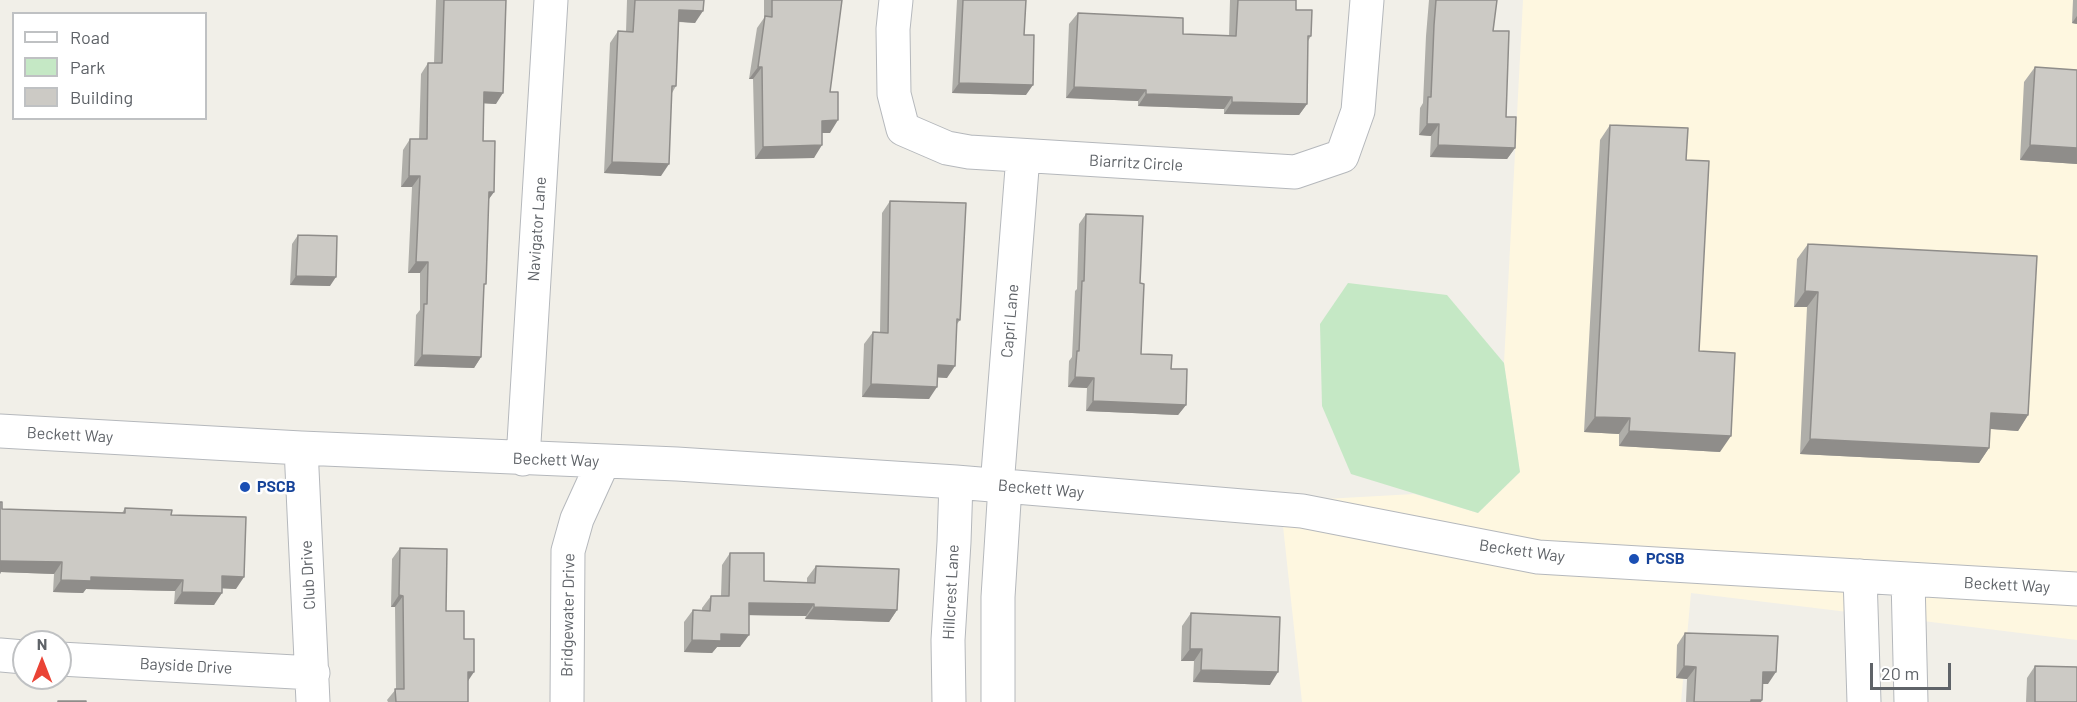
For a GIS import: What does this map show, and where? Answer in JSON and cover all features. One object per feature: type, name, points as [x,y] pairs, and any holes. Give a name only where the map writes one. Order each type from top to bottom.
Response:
[{"type":"street","name":"Navigator Lane","points":[[523,459],[551,0]]},
{"type":"street","name":"Biarritz Circle","points":[[896,0],[893,29],[894,94],[903,129],[947,148],[1023,156],[1295,172],[1342,156],[1358,111],[1367,0]]},
{"type":"street","name":"Capri Lane","points":[[1001,486],[1023,156]]},
{"type":"street","name":"Beckett Way","points":[[0,431],[523,459],[677,464],[956,482],[1302,511],[1538,557],[2077,589]]},
{"type":"street","name":"Club Drive","points":[[301,448],[313,687]]},
{"type":"street","name":"Bridgewater Drive","points":[[567,702],[568,551],[577,519],[603,462]]},
{"type":"street","name":"Hillcrest Lane","points":[[949,702],[948,639],[956,482]]},
{"type":"street","points":[[998,702],[1001,486]]},
{"type":"street","points":[[1860,576],[1864,702]]},
{"type":"street","points":[[1908,579],[1911,702]]},
{"type":"street","name":"Bayside Drive","points":[[72,660],[313,687]]},
{"type":"shaded area","points":[[1523,0],[2077,0],[2077,574],[1540,541],[1325,499],[1414,494],[1478,513],[1520,472],[1504,363]]},
{"type":"shaded area","points":[[1283,526],[1847,591],[1848,612],[1691,593],[1681,702],[1302,702]]},
{"type":"shaded area","points":[[1923,596],[2077,605],[2077,640],[1923,621]]},
{"type":"green space","points":[[1348,283],[1447,295],[1504,363],[1520,472],[1478,513],[1351,474],[1322,406],[1320,324]]},
{"type":"building","points":[[444,0],[506,0],[503,93],[484,92],[483,141],[495,141],[494,192],[489,192],[481,357],[422,355],[428,262],[416,262],[420,176],[409,176],[410,139],[427,139],[428,63],[442,63]]},
{"type":"building","points":[[635,0],[704,0],[703,11],[679,10],[676,86],[672,86],[669,164],[612,162],[618,31],[633,32]]},
{"type":"building","points":[[772,0],[842,0],[830,92],[838,92],[838,120],[822,121],[822,145],[763,147],[762,67],[758,67],[765,16],[772,17]]},
{"type":"building","points":[[963,0],[1026,0],[1024,35],[1034,35],[1033,85],[959,83]]},
{"type":"building","points":[[1238,0],[1296,0],[1296,10],[1312,10],[1311,36],[1308,36],[1307,104],[1232,102],[1232,97],[1146,94],[1146,90],[1074,87],[1078,13],[1183,18],[1183,34],[1236,36]]},
{"type":"building","points":[[1436,0],[1497,0],[1493,31],[1509,31],[1506,117],[1516,117],[1515,148],[1438,145],[1439,124],[1427,124],[1428,97],[1431,97]]},
{"type":"building","points":[[2035,67],[2077,70],[2077,148],[2030,145]]},
{"type":"building","points":[[1610,125],[1688,128],[1686,160],[1709,161],[1699,351],[1735,353],[1731,436],[1629,431],[1630,418],[1595,417]]},
{"type":"building","points":[[890,201],[966,203],[960,320],[957,319],[955,366],[938,365],[937,387],[871,384],[873,332],[888,333]]},
{"type":"building","points":[[1086,214],[1143,216],[1140,283],[1144,284],[1141,354],[1172,355],[1171,369],[1187,369],[1186,405],[1093,401],[1094,378],[1075,377],[1077,351],[1079,351],[1082,281],[1084,281]]},
{"type":"building","points":[[298,235],[337,236],[336,277],[296,276]]},
{"type":"building","points":[[1808,244],[2037,256],[2028,415],[1991,413],[1989,448],[1810,439],[1818,292],[1805,291]]},
{"type":"building","points":[[0,502],[2,502],[2,509],[125,513],[125,508],[172,510],[171,515],[246,517],[244,577],[222,576],[222,593],[182,592],[183,580],[91,577],[91,581],[61,580],[62,562],[1,561],[0,573]]},
{"type":"building","points":[[400,548],[447,549],[446,611],[464,611],[464,639],[474,639],[474,672],[468,672],[468,702],[396,702],[395,689],[404,689],[403,596],[399,595]]},
{"type":"building","points":[[730,553],[764,553],[764,581],[815,583],[816,566],[899,569],[897,610],[814,607],[814,604],[749,603],[749,635],[721,634],[721,641],[692,640],[693,610],[710,611],[711,596],[729,596]]},
{"type":"building","points":[[1191,613],[1280,617],[1278,672],[1201,670],[1202,649],[1190,649]]},
{"type":"building","points":[[1685,633],[1778,636],[1776,672],[1763,672],[1762,700],[1694,702],[1696,667],[1684,666]]},
{"type":"building","points":[[2035,666],[2077,667],[2077,702],[2035,702]]},
{"type":"building","points":[[86,701],[86,702],[58,702]]},
{"type":"place","name":"PSCB","points":[[245,487]]},
{"type":"place","name":"PCSB","points":[[1634,559]]}]
